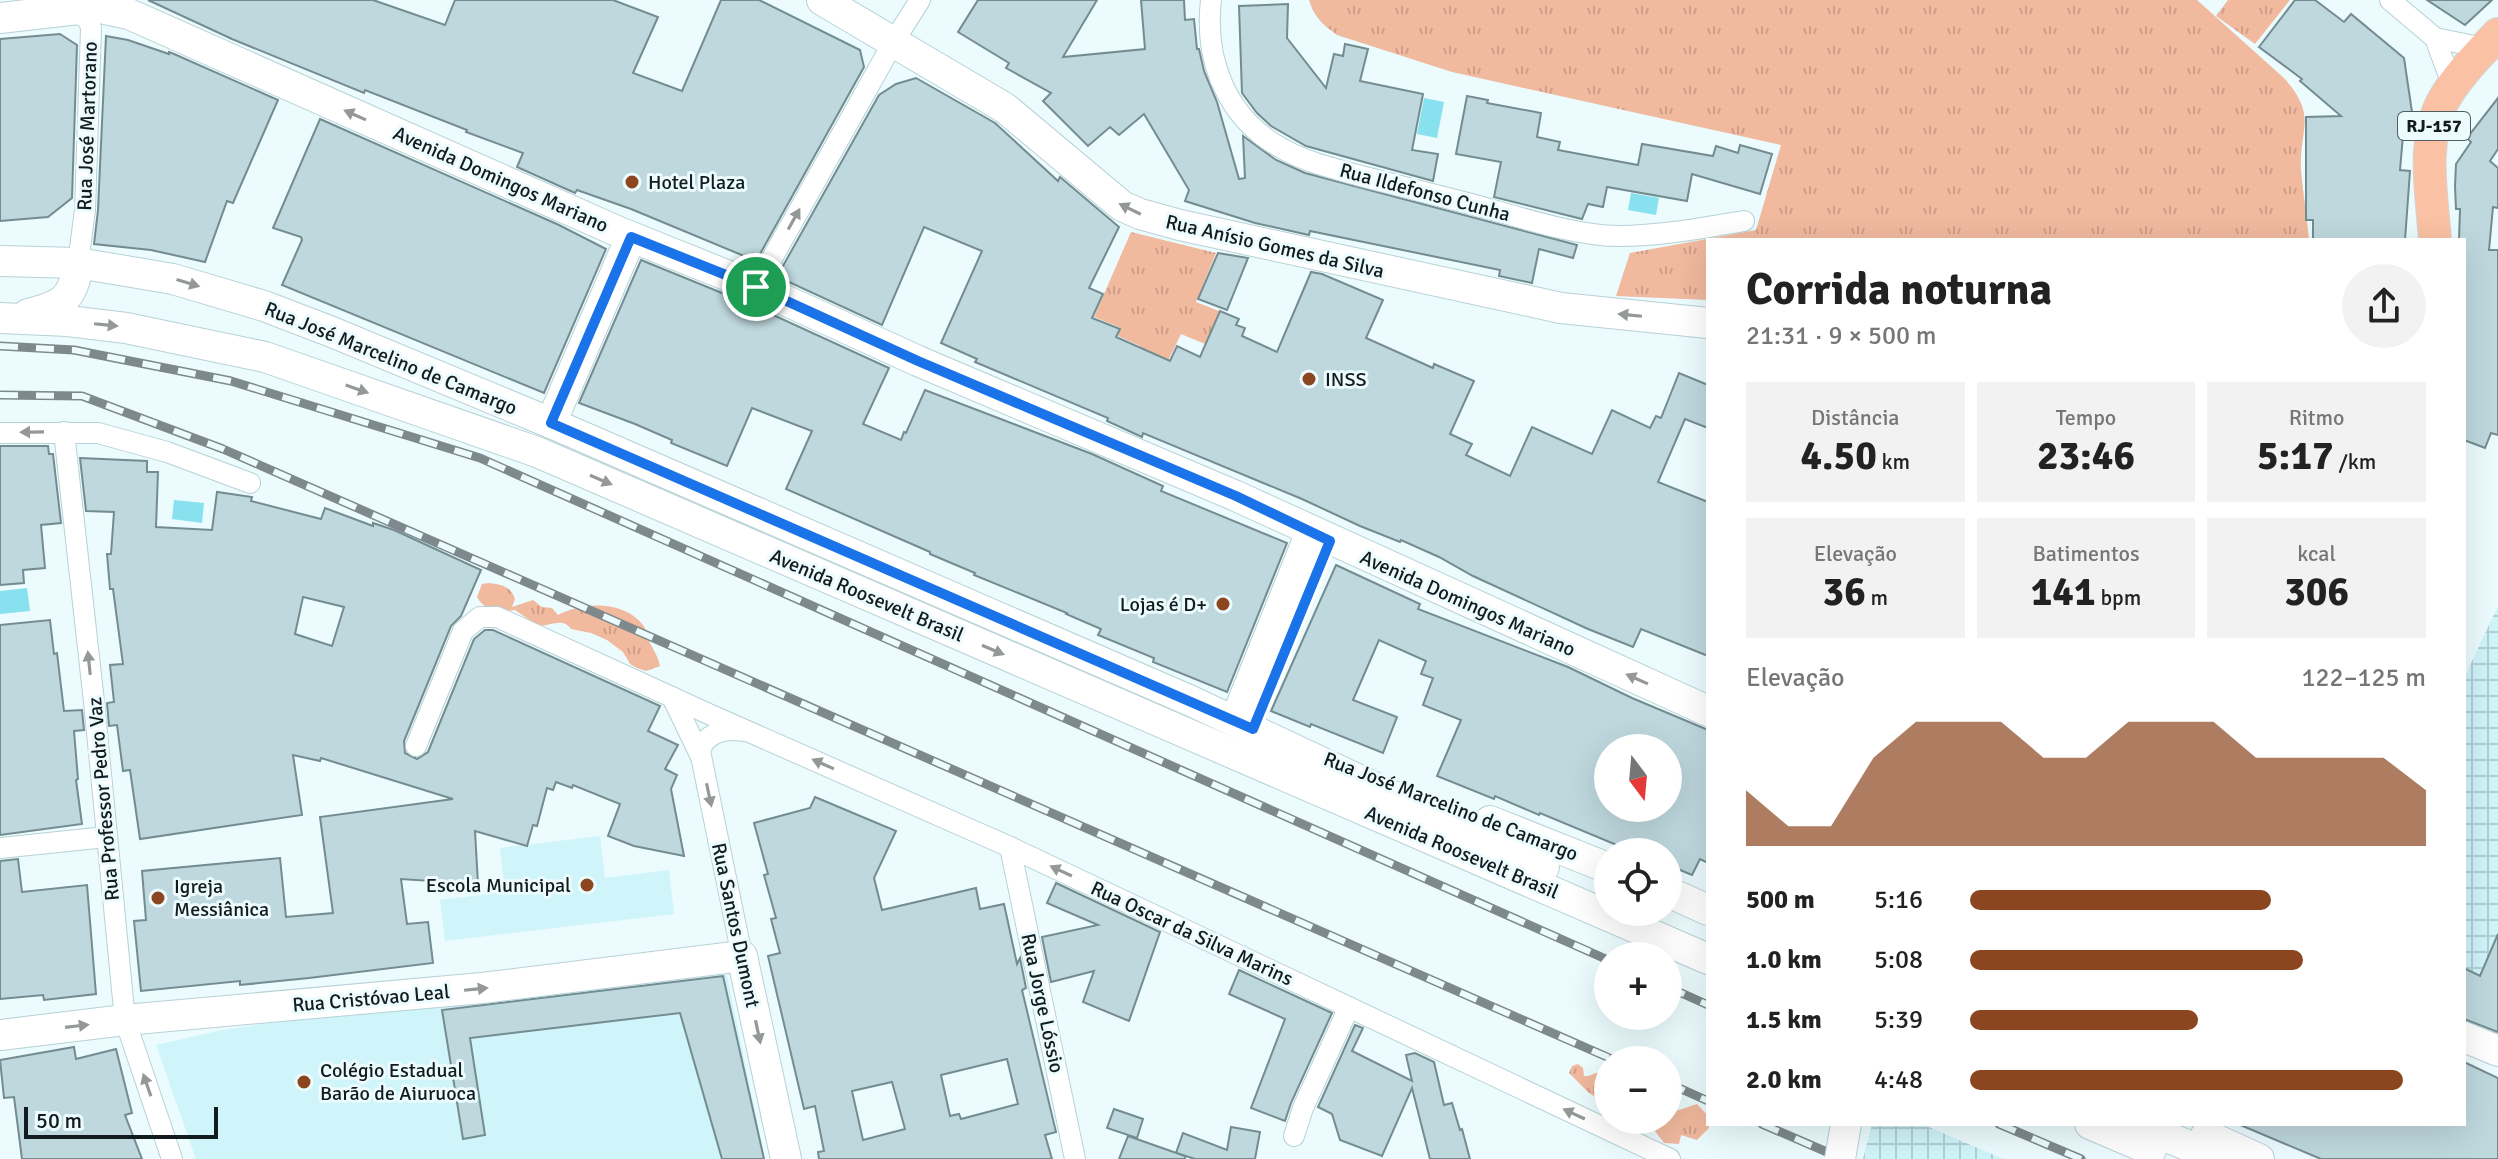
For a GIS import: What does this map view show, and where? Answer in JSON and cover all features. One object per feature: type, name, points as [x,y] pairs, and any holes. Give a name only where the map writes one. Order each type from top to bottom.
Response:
[{"type":"main road","name":"Rua Anísio Gomes da Silva","points":[[822,0],[1005,108],[1122,206],[1140,214],[1561,308],[1706,323]]},
{"type":"main road","name":"Avenida Domingos Mariano","points":[[0,18],[96,7],[129,14],[631,237],[756,287],[918,361],[1236,496],[1706,710]]},
{"type":"main road","name":"RJ-157","points":[[2435,238],[2430,143],[2443,101],[2491,41]]},
{"type":"main road","points":[[551,423],[631,237]]},
{"type":"main road","name":"Rua José Marcelino de Camargo","points":[[0,261],[78,263],[173,279],[264,306],[551,423],[1244,725],[1594,889]]},
{"type":"main road","points":[[5,318],[52,309],[67,298],[75,282],[78,263]]},
{"type":"main road","name":"Avenida Roosevelt Brasil","points":[[5,318],[126,328],[265,357],[537,452],[1706,958]]},
{"type":"main road","points":[[1244,725],[1320,536]]},
{"type":"main road","name":"Rua José Marcelino de Camargo","points":[[1294,748],[1339,760],[1594,862]]},
{"type":"main road","points":[[1682,898],[1706,909]]},
{"type":"main road","points":[[1678,926],[1706,938]]},
{"type":"main road","name":"Rua Cristóvao Leal","points":[[0,1035],[125,1020],[482,988],[742,956]]},
{"type":"main road","name":"Rua Santos Dumont","points":[[742,956],[786,1159]]},
{"type":"main road","points":[[2466,1038],[2498,1051]]},
{"type":"main road","points":[[1840,1159],[1846,1126]]},
{"type":"main road","points":[[2095,1126],[2171,1159]]},
{"type":"main road","points":[[2139,1126],[2222,1159]]},
{"type":"main road","points":[[2186,1126],[2259,1159]]},
{"type":"street","points":[[756,287],[920,0]]},
{"type":"street","name":"Rua Ildefonso Cunha","points":[[1211,0],[1209,25],[1213,59],[1229,97],[1243,117],[1264,137],[1304,159],[1584,233],[1617,236],[1744,221]]},
{"type":"street","points":[[2390,0],[2435,38],[2453,87]]},
{"type":"street","name":"Rua José Martorano","points":[[59,11],[82,15],[91,28],[85,210],[78,263]]},
{"type":"street","points":[[2435,38],[2491,41]]},
{"type":"street","name":"Rua Professor Pedro Vaz","points":[[64,432],[125,1020],[172,1159]]},
{"type":"street","points":[[0,433],[98,433],[167,452],[250,483]]},
{"type":"street","name":"Rua Oscar da Silva Marins","points":[[416,746],[463,631],[480,617],[497,617],[1010,847],[1670,1159]]},
{"type":"street","name":"Rua Santos Dumont","points":[[672,697],[701,757],[742,956]]},
{"type":"street","points":[[701,757],[701,746],[709,737],[731,730],[751,733]]},
{"type":"street","points":[[0,848],[106,837]]},
{"type":"street","name":"Rua Jorge Lóssio","points":[[1010,847],[1075,1159]]},
{"type":"street","points":[[1294,1136],[1303,1108],[1349,1007]]},
{"type":"shaded area","points":[[2498,606],[2498,1039],[2466,1025],[2466,674]]},
{"type":"shaded area","name":"Escola Municipal","points":[[600,836],[605,878],[669,870],[674,914],[445,941],[440,900],[505,892],[500,848]]},
{"type":"shaded area","points":[[725,967],[765,1159],[196,1159],[156,1045],[222,1030],[379,1007]]},
{"type":"shaded area","points":[[1871,1126],[1927,1126],[2003,1159],[1863,1159]]},
{"type":"green space","points":[[1309,0],[2197,0],[2285,79],[2301,103],[2305,123],[2301,170],[2309,238],[1712,238],[1756,230],[1781,145],[1452,72],[1337,35],[1314,11]]},
{"type":"green space","points":[[2228,0],[2290,0],[2255,44],[2216,16]]},
{"type":"green space","points":[[1131,232],[1216,253],[1196,302],[1219,311],[1205,344],[1181,334],[1167,363],[1138,353],[1140,346],[1118,336],[1121,328],[1094,317]]},
{"type":"green space","points":[[1706,239],[1706,300],[1616,296],[1630,253]]},
{"type":"green space","points":[[482,584],[511,591],[515,599],[512,607],[533,600],[542,607],[552,608],[558,615],[591,606],[625,611],[644,627],[660,666],[646,671],[637,668],[607,640],[571,629],[564,623],[538,626],[515,610],[489,608],[477,597]]},
{"type":"green space","points":[[1578,1064],[1583,1068],[1584,1076],[1594,1074],[1594,1096],[1569,1073],[1572,1066]]},
{"type":"green space","points":[[1697,1104],[1706,1114],[1706,1126],[1709,1128],[1697,1140],[1681,1135],[1679,1144],[1664,1143],[1657,1134],[1682,1134],[1682,1109]]},
{"type":"water","points":[[1424,98],[1444,102],[1437,138],[1417,134]]},
{"type":"water","points":[[1631,193],[1659,198],[1656,215],[1628,210]]},
{"type":"water","points":[[174,500],[204,503],[202,523],[172,519]]},
{"type":"water","points":[[27,588],[30,611],[0,614],[0,591]]},
{"type":"building","points":[[148,0],[373,0],[445,25],[455,0],[613,0],[658,17],[633,73],[682,91],[721,0],[759,0],[860,50],[864,67],[760,254],[744,256],[631,209],[577,190],[575,193],[517,167],[523,153],[365,90],[364,93],[232,39]]},
{"type":"building","points":[[978,0],[1097,0],[1063,57],[1145,49],[1141,0],[1184,0],[1185,20],[1194,19],[1197,49],[1217,102],[1239,179],[1245,178],[1243,136],[1276,160],[1305,173],[1577,245],[1573,258],[1539,249],[1532,283],[1499,276],[1500,270],[1310,231],[1309,235],[1255,223],[1185,201],[1189,190],[1144,114],[1119,135],[1110,127],[1088,146],[1043,101],[1051,93],[1006,68],[1009,63],[958,32]]},
{"type":"building","points":[[2295,0],[2315,0],[2344,22],[2351,14],[2404,58],[2412,112],[2405,113],[2400,170],[2410,171],[2405,238],[2313,238],[2313,220],[2306,220],[2306,117],[2341,116],[2300,81],[2302,79],[2259,47]]},
{"type":"building","points":[[2427,0],[2492,0],[2465,25]]},
{"type":"building","points":[[1288,4],[1287,38],[1326,88],[1334,54],[1343,56],[1345,44],[1368,49],[1360,81],[1423,94],[1412,150],[1438,154],[1433,181],[1306,146],[1271,126],[1257,113],[1242,93],[1239,6]]},
{"type":"building","points":[[60,34],[77,45],[72,198],[48,217],[0,221],[0,39]]},
{"type":"building","points":[[106,36],[169,52],[278,100],[233,203],[227,201],[205,262],[151,250],[94,244]]},
{"type":"building","points":[[916,78],[995,123],[1058,181],[1060,177],[1119,227],[1089,288],[1103,294],[1092,318],[1120,329],[1116,337],[1170,361],[1177,346],[1200,357],[1220,311],[1239,319],[1236,325],[1245,328],[1242,336],[1277,352],[1311,272],[1322,274],[1383,300],[1366,338],[1433,368],[1434,364],[1474,381],[1450,434],[1472,444],[1466,455],[1510,476],[1532,427],[1592,454],[1612,410],[1650,428],[1656,416],[1661,418],[1679,373],[1706,384],[1706,427],[1685,419],[1658,482],[1706,501],[1706,655],[1641,629],[1633,647],[1588,629],[1401,540],[1360,526],[1143,433],[1142,437],[1107,421],[1108,418],[975,362],[977,359],[941,343],[982,251],[924,227],[882,325],[778,277],[879,95],[896,84]]},
{"type":"building","points":[[1467,96],[1541,113],[1537,137],[1560,142],[1558,150],[1638,165],[1642,144],[1713,156],[1716,146],[1738,153],[1740,145],[1772,154],[1760,194],[1692,174],[1687,201],[1607,187],[1603,207],[1588,204],[1582,219],[1494,197],[1501,162],[1456,154]]},
{"type":"building","points":[[2498,98],[2498,149],[2490,161],[2498,168],[2498,208],[2493,207],[2489,250],[2498,250],[2498,435],[2491,433],[2485,448],[2466,441],[2466,238],[2459,238],[2460,209],[2456,209],[2455,186],[2456,164],[2471,142],[2467,138]]},
{"type":"building","points":[[320,119],[559,225],[606,249],[544,393],[282,285],[302,240],[273,228]]},
{"type":"building","points":[[1218,253],[1248,258],[1227,310],[1198,299]]},
{"type":"building","points":[[641,260],[749,304],[889,368],[863,424],[901,440],[925,390],[1092,454],[1163,486],[1161,491],[1287,543],[1227,692],[1153,662],[1154,658],[1098,635],[1101,629],[1067,613],[974,575],[930,552],[786,489],[812,431],[752,408],[727,466],[635,424],[579,403]]},
{"type":"building","points":[[0,446],[48,446],[49,454],[53,454],[61,523],[41,525],[45,568],[23,570],[24,583],[0,585]]},
{"type":"building","points":[[80,458],[147,461],[147,472],[158,472],[156,527],[212,530],[217,492],[252,497],[251,501],[321,519],[325,508],[373,526],[373,523],[394,530],[481,570],[461,616],[451,626],[404,741],[405,753],[417,759],[428,752],[474,639],[485,630],[493,630],[660,706],[648,731],[678,745],[665,769],[677,775],[671,789],[684,856],[634,846],[608,836],[620,804],[573,785],[572,788],[556,782],[553,790],[547,788],[537,826],[533,825],[527,846],[475,831],[478,884],[401,879],[407,924],[428,922],[433,963],[240,985],[240,981],[141,991],[134,921],[146,920],[142,871],[280,858],[286,917],[333,913],[320,817],[453,799],[321,758],[320,761],[293,755],[302,815],[140,839],[130,770],[123,771],[117,725],[109,726],[107,703],[114,702],[110,665],[123,664],[107,554],[111,554],[114,512],[86,511]],"holes":[[[303,597],[344,607],[332,646],[295,634]]]},
{"type":"building","points":[[1336,565],[1420,604],[1418,609],[1568,667],[1706,729],[1706,862],[1700,859],[1692,875],[1682,871],[1682,838],[1600,838],[1437,776],[1461,720],[1423,705],[1433,678],[1421,674],[1426,661],[1379,640],[1353,700],[1397,717],[1383,753],[1311,724],[1310,727],[1271,711]]},
{"type":"building","points":[[50,620],[64,711],[82,710],[84,730],[74,731],[82,824],[0,835],[0,625]]},
{"type":"building","points":[[815,797],[896,831],[874,878],[882,910],[976,888],[980,909],[1004,904],[1017,964],[1020,958],[1026,988],[1022,990],[1056,1132],[1045,1135],[1052,1159],[819,1159],[818,1152],[824,1151],[815,1106],[804,1109],[768,956],[780,953],[771,919],[776,918],[764,875],[768,874],[754,823],[810,808]],"holes":[[[1007,1059],[1018,1104],[961,1119],[959,1114],[950,1116],[941,1075]],[[892,1082],[905,1129],[863,1140],[852,1091]]]},
{"type":"building","points":[[18,859],[22,892],[87,885],[96,994],[44,1000],[43,995],[0,999],[0,861]]},
{"type":"building","points":[[1056,883],[1160,932],[1129,1021],[1083,1002],[1094,971],[1051,982],[1042,937],[1098,925],[1047,903]]},
{"type":"building","points":[[2498,934],[2498,1032],[2466,1020],[2466,969],[2480,976]]},
{"type":"building","points":[[1239,970],[1332,1013],[1285,1121],[1251,1108],[1285,1019],[1229,994]]},
{"type":"building","points":[[723,976],[764,1159],[722,1159],[680,1013],[470,1038],[485,1135],[463,1139],[442,1010]]},
{"type":"building","points":[[1355,1025],[1363,1028],[1352,1051],[1412,1081],[1406,1055],[1415,1053],[1434,1062],[1444,1105],[1452,1103],[1470,1159],[1430,1159],[1412,1088],[1382,1156],[1340,1140],[1332,1114],[1318,1107]]},
{"type":"building","points":[[74,1047],[76,1059],[116,1049],[132,1113],[125,1115],[142,1159],[22,1159],[14,1097],[4,1098],[0,1060]]},
{"type":"building","points":[[2466,1063],[2498,1078],[2498,1159],[2321,1159],[2243,1126],[2466,1126]]},
{"type":"building","points":[[1114,1109],[1143,1119],[1137,1138],[1107,1128]]},
{"type":"building","points":[[1231,1127],[1260,1132],[1255,1159],[1195,1159],[1176,1153],[1183,1133],[1227,1150]]},
{"type":"building","points":[[1128,1136],[1185,1156],[1185,1159],[1119,1159]]},
{"type":"railway","points":[[0,346],[74,350],[231,381],[480,458],[1594,954]]},
{"type":"railway","points":[[0,395],[82,396],[223,449],[1594,1051]]},
{"type":"railway","points":[[1682,993],[1706,1004]]},
{"type":"railway","points":[[1682,1089],[1706,1100]]},
{"type":"railway","points":[[1767,1126],[1843,1159]]},
{"type":"railway","points":[[2004,1126],[2081,1159]]},
{"type":"place","name":"Hotel Plaza","points":[[632,182]]},
{"type":"place","name":"INSS","points":[[1309,379]]},
{"type":"place","name":"Lojas é D+","points":[[1223,604]]},
{"type":"place","name":"Escola Municipal","points":[[587,885]]},
{"type":"place","name":"Igreja Messiânica","points":[[158,898]]},
{"type":"place","name":"Colégio Estadual Barão de Aiuruoca","points":[[304,1082]]},
{"type":"route","points":[[631,237],[756,287],[918,361],[1236,496],[1330,541],[1253,729],[551,423],[631,237]]}]
